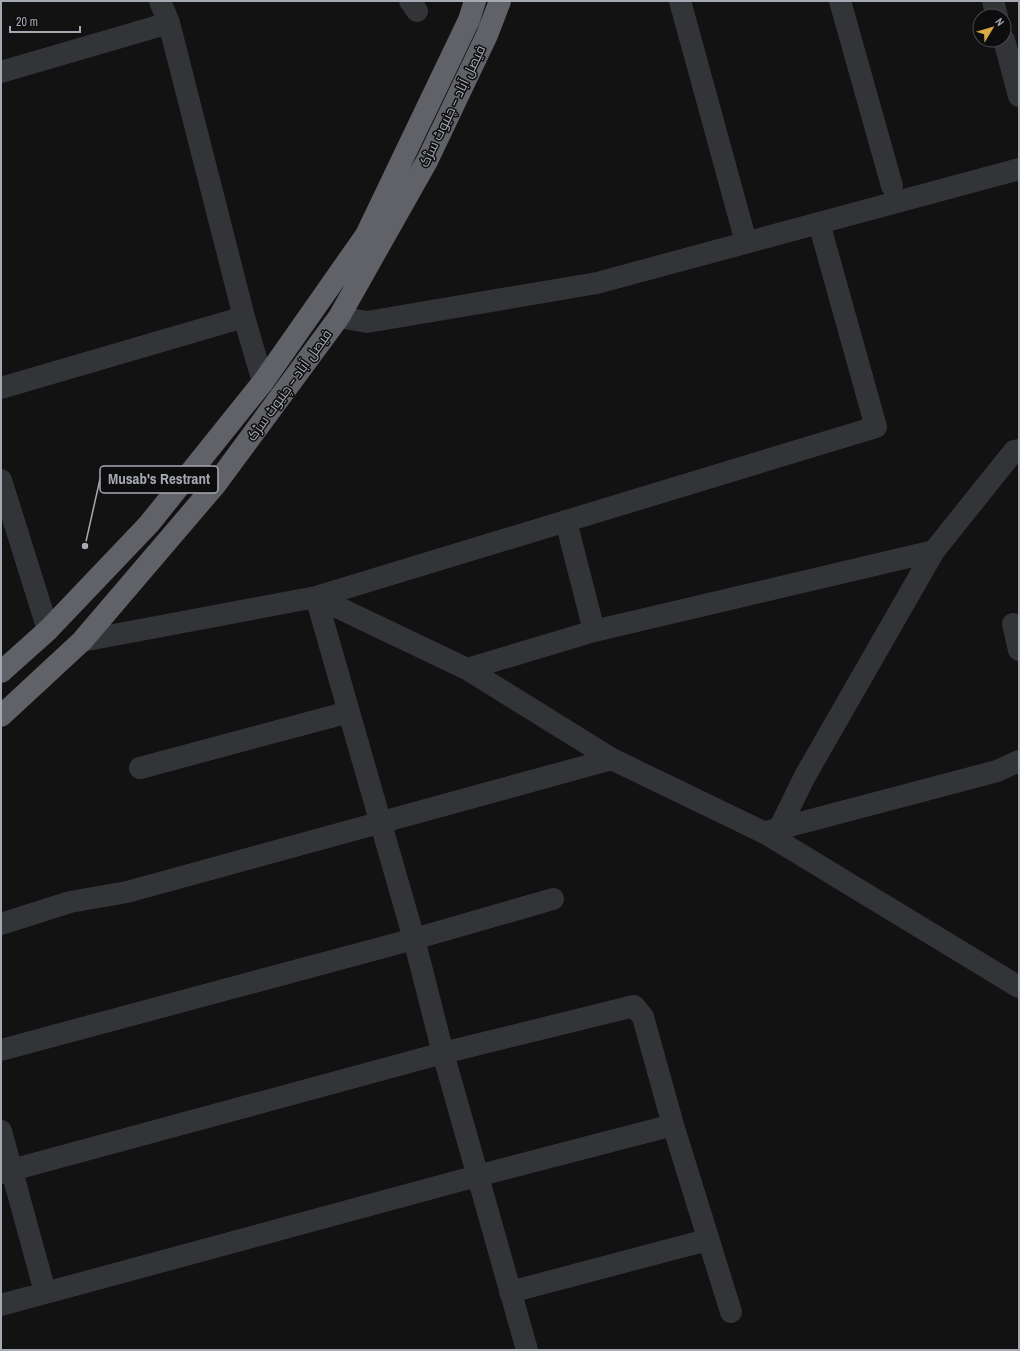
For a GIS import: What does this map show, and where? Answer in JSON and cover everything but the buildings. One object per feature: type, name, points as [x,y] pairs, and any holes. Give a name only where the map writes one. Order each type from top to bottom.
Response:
[{"type":"highway","name":"فیصل آباد – چنیوٹ سڑک","points":[[1,672],[48,630],[149,524],[263,382],[366,235],[469,20],[475,1]]},
{"type":"highway","name":"فیصل آباد – چنیوٹ سڑک","points":[[1,716],[82,641],[216,484],[339,317],[427,161],[487,34],[500,1]]},
{"type":"street","points":[[160,1],[168,24],[244,317],[263,382]]},
{"type":"street","points":[[680,1],[746,242]]},
{"type":"street","points":[[840,1],[892,186]]},
{"type":"street","points":[[1,72],[168,24]]},
{"type":"street","points":[[1006,48],[1019,96]]},
{"type":"street","points":[[339,317],[367,322],[597,282],[1019,169]]},
{"type":"street","points":[[82,641],[316,597],[876,427],[819,223]]},
{"type":"street","points":[[1,388],[244,317]]},
{"type":"street","points":[[772,831],[934,551],[1014,451],[1019,450]]},
{"type":"street","points":[[1,480],[48,630]]},
{"type":"street","points":[[566,521],[594,631]]},
{"type":"street","points":[[467,669],[594,631],[934,551]]},
{"type":"street","points":[[316,597],[467,669],[612,759],[772,831],[1019,987]]},
{"type":"street","points":[[316,597],[381,821],[414,939],[443,1053],[527,1350]]},
{"type":"street","points":[[1013,624],[1019,650]]},
{"type":"street","points":[[140,768],[349,712]]},
{"type":"street","points":[[1,924],[70,902],[127,892],[381,821],[612,759]]},
{"type":"street","points":[[772,831],[997,771],[1019,761]]},
{"type":"street","points":[[1,1050],[414,939],[553,899]]},
{"type":"street","points":[[6,1172],[443,1053],[634,1006],[643,1017],[707,1240],[731,1312]]},
{"type":"street","points":[[1,1305],[477,1176],[673,1125]]},
{"type":"street","points":[[1,1131],[6,1172],[45,1292]]},
{"type":"street","points":[[510,1292],[707,1240]]},
{"type":"place","name":"Musab's Restrant","points":[[85,546]]}]
